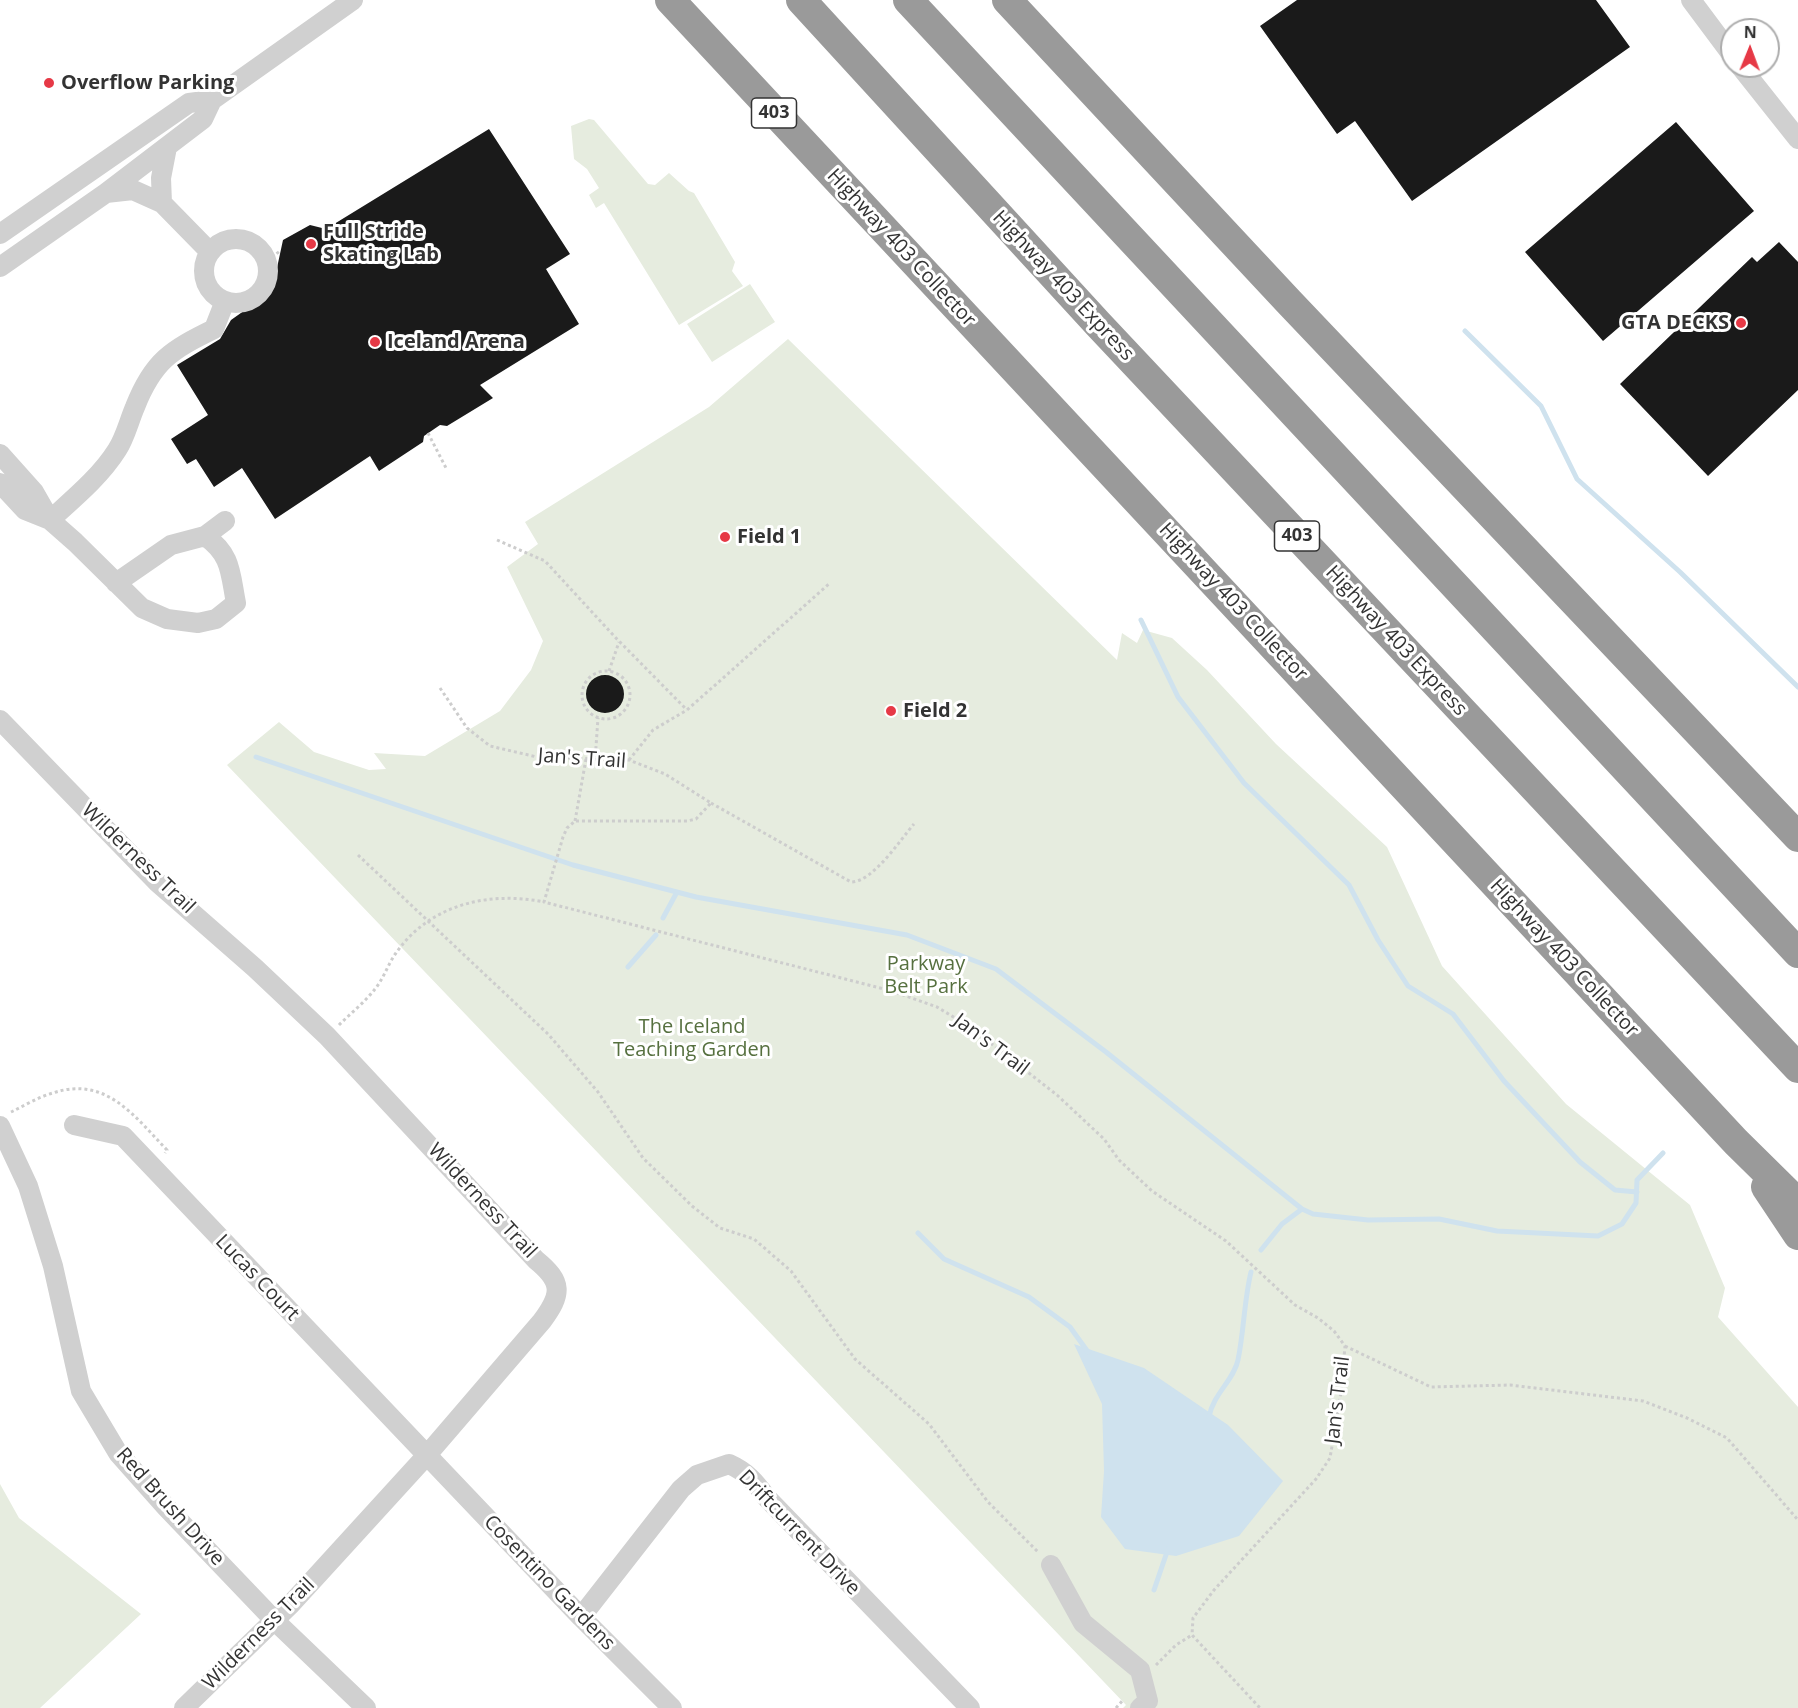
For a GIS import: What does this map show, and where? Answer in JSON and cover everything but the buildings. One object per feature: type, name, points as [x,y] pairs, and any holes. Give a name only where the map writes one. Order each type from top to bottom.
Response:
[{"type":"highway","name":"Highway 403 Collector","points":[[670,0],[1736,1142],[1798,1203]]},
{"type":"highway","name":"Highway 403 Express","points":[[801,0],[1090,315],[1798,1068]]},
{"type":"highway","points":[[908,0],[1798,953]]},
{"type":"highway","points":[[1006,0],[1797,836]]},
{"type":"highway","points":[[1736,1142],[1798,1235]]},
{"type":"street","points":[[0,267],[167,147],[202,119],[212,100],[353,0]]},
{"type":"street","points":[[1691,0],[1720,39]]},
{"type":"street","points":[[1750,78],[1798,139]]},
{"type":"street","points":[[0,234],[189,103],[212,100]]},
{"type":"street","points":[[162,203],[161,178],[167,147]]},
{"type":"street","points":[[106,193],[133,190],[162,203],[209,251]]},
{"type":"street","points":[[226,240],[246,240],[262,252],[273,256],[262,290],[245,302],[225,301],[209,289],[204,280],[203,270],[209,251],[226,240]]},
{"type":"street","points":[[50,520],[82,491],[118,449],[138,399],[158,363],[186,343],[214,329],[225,301]]},
{"type":"street","points":[[0,454],[34,492],[50,520],[142,608],[167,619],[198,623],[216,619],[236,603],[226,556],[220,547],[205,536]]},
{"type":"street","points":[[0,483],[25,510],[50,520]]},
{"type":"street","points":[[116,583],[171,545],[205,536],[225,521]]},
{"type":"street","name":"Wilderness Trail","points":[[0,720],[158,883],[255,968],[327,1036],[536,1260],[552,1273],[556,1280],[555,1304],[427,1455],[276,1621],[184,1708]]},
{"type":"street","name":"Lucas Court","points":[[74,1125],[123,1136],[427,1455]]},
{"type":"street","name":"Red Brush Drive","points":[[0,1126],[28,1186],[52,1266],[81,1391],[118,1453],[276,1621],[366,1708]]},
{"type":"street","name":"Cosentino Gardens","points":[[427,1455],[581,1617],[672,1708]]},
{"type":"street","name":"Driftcurrent Drive","points":[[581,1617],[681,1489],[697,1475],[729,1464],[744,1471],[754,1481],[767,1498],[970,1708]]},
{"type":"street","points":[[1051,1565],[1083,1623],[1140,1670],[1148,1701],[1140,1708]]},
{"type":"path","points":[[428,433],[447,468]]},
{"type":"path","points":[[497,540],[545,561],[619,642],[687,710]]},
{"type":"path","points":[[629,760],[653,730],[687,710],[830,583]]},
{"type":"path","points":[[609,671],[619,642]]},
{"type":"path","points":[[609,671],[621,675],[631,695],[629,703],[620,715],[606,719],[598,718],[586,709],[582,694],[583,687],[592,675],[609,671]]},
{"type":"path","name":"Jan's Trail","points":[[440,688],[466,728],[490,746],[537,757],[629,760],[665,774],[851,882],[860,882],[870,875],[914,824]]},
{"type":"path","points":[[595,760],[598,718]]},
{"type":"path","points":[[544,902],[563,837],[567,828],[575,821],[586,759]]},
{"type":"path","points":[[575,821],[687,821],[696,819],[711,802]]},
{"type":"path","points":[[358,855],[548,1034],[598,1092],[643,1158],[692,1206],[720,1228],[754,1239],[791,1271],[855,1359],[929,1424],[988,1502],[1051,1565]]},
{"type":"path","name":"Jan's Trail","points":[[327,1036],[376,988],[406,940],[449,909],[472,900],[501,897],[544,902],[892,991],[937,1007],[970,1027],[1057,1095],[1104,1139],[1119,1160],[1152,1191],[1226,1241],[1295,1305],[1318,1318],[1334,1331],[1345,1346],[1334,1443],[1326,1466],[1214,1590],[1193,1618],[1192,1635],[1260,1708]]},
{"type":"path","points":[[1345,1346],[1431,1387],[1510,1385],[1644,1401],[1687,1418],[1726,1438],[1798,1520]]},
{"type":"green space","points":[[589,119],[594,120],[648,184],[655,185],[669,173],[694,193],[735,262],[732,271],[743,286],[679,325],[604,203],[596,208],[589,195],[599,188],[587,169],[574,159],[571,126]]},
{"type":"green space","points":[[750,284],[775,322],[712,362],[687,324]]},
{"type":"green space","name":"Parkway Belt Park","points":[[788,339],[1117,660],[1122,633],[1137,643],[1143,630],[1172,638],[1207,670],[1276,744],[1387,847],[1442,966],[1566,1104],[1690,1205],[1725,1288],[1718,1317],[1798,1407],[1798,1708],[1123,1708],[1126,1705],[227,765],[279,722],[314,752],[369,770],[386,769],[374,753],[425,756],[500,711],[531,670],[543,641],[507,567],[538,544],[525,522],[709,407]]},
{"type":"green space","points":[[0,1484],[19,1518],[141,1614],[40,1708],[0,1708]]},
{"type":"water","points":[[1074,1344],[1144,1368],[1228,1425],[1283,1481],[1239,1536],[1176,1556],[1125,1549],[1101,1517],[1104,1471],[1102,1404]]},
{"type":"waterway","points":[[1465,331],[1541,406],[1577,479],[1680,572],[1798,687]]},
{"type":"waterway","points":[[1141,620],[1178,697],[1244,783],[1349,885],[1378,940],[1408,986],[1453,1014],[1504,1081],[1580,1162],[1615,1190],[1637,1192]]},
{"type":"waterway","points":[[256,757],[573,865],[696,897],[907,935],[996,969],[1106,1052],[1302,1209],[1313,1214],[1368,1220],[1439,1219],[1497,1231],[1598,1236],[1622,1224],[1636,1203],[1637,1180],[1663,1153]]},
{"type":"waterway","points":[[663,918],[677,892]]},
{"type":"waterway","points":[[628,967],[656,935]]},
{"type":"waterway","points":[[1261,1250],[1282,1224],[1302,1209]]},
{"type":"waterway","points":[[918,1233],[944,1259],[1029,1297],[1070,1327],[1088,1352]]},
{"type":"waterway","points":[[1209,1417],[1215,1401],[1236,1367],[1251,1272]]},
{"type":"waterway","points":[[1154,1590],[1168,1549]]},
{"type":"place","name":"Overflow Parking","points":[[49,83]]},
{"type":"place","name":"Full Stride Skating Lab","points":[[311,244]]},
{"type":"place","name":"GTA DECKS","points":[[1741,323]]},
{"type":"place","name":"Iceland Arena","points":[[375,342]]},
{"type":"place","name":"Field 1","points":[[725,537]]},
{"type":"place","name":"Field 2","points":[[891,711]]},
{"type":"park label","name":"The Iceland Teaching Garden","points":[[692,1038]]}]
